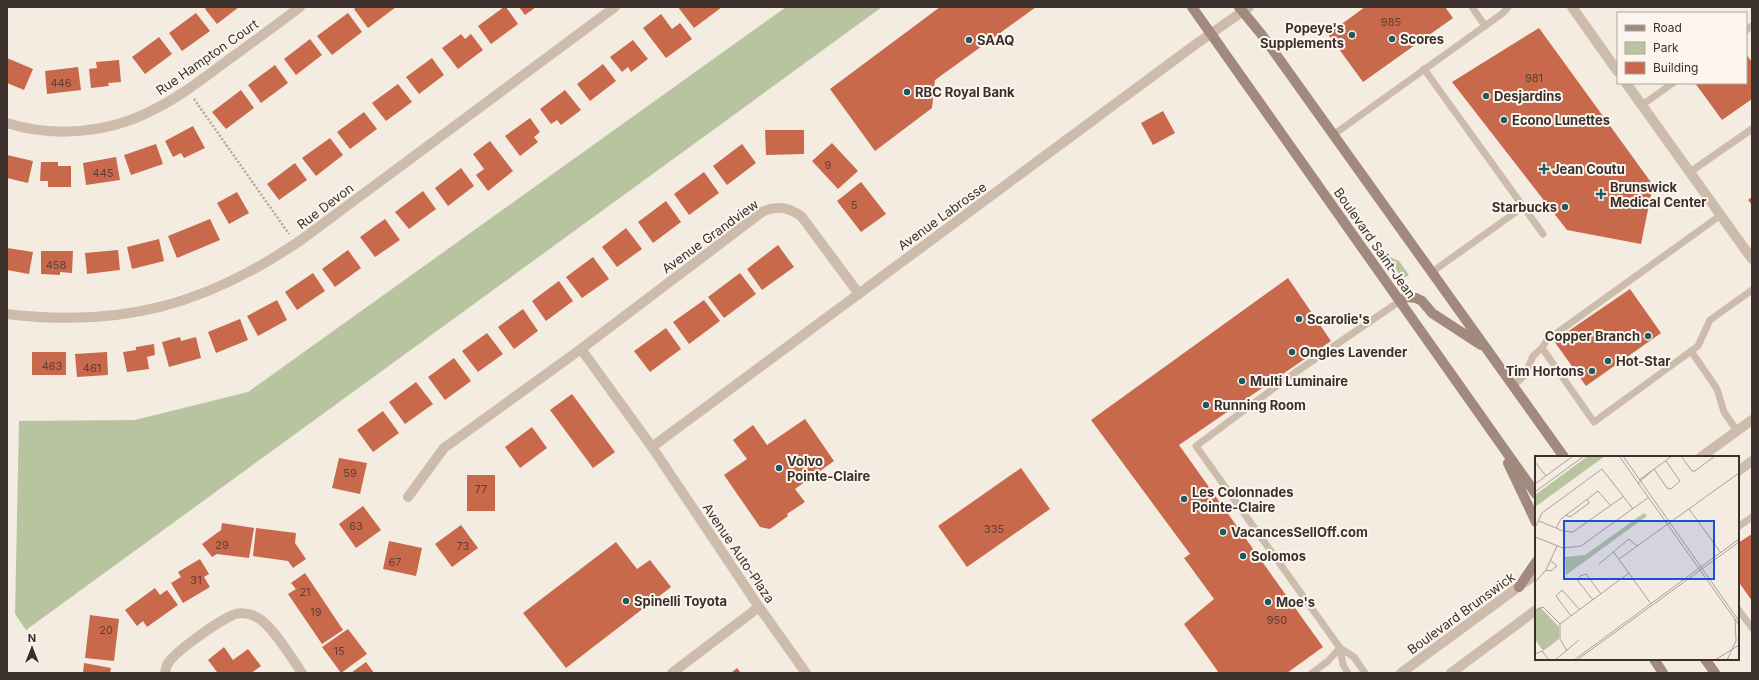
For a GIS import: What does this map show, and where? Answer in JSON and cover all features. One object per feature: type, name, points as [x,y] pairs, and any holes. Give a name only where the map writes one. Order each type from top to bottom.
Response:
[{"type":"main road","name":"Boulevard Saint-Jean","points":[[1192,7],[1535,493]]},
{"type":"main road","points":[[1243,8],[1563,456]]},
{"type":"main road","points":[[1400,301],[1407,297],[1416,298],[1422,301],[1432,313],[1487,348]]},
{"type":"main road","points":[[1496,438],[1535,520]]},
{"type":"main road","points":[[1518,587],[1535,563]]},
{"type":"main road","points":[[1655,660],[1663,673]]},
{"type":"main road","points":[[1707,660],[1715,673]]},
{"type":"street","name":"Rue Hampton Court","points":[[7,123],[47,132],[88,130],[131,120],[150,112],[187,90],[300,7]]},
{"type":"street","name":"Rue Devon","points":[[7,314],[61,319],[91,318],[129,314],[166,306],[197,296],[249,273],[301,240],[615,7]]},
{"type":"street","points":[[1572,7],[1617,71]]},
{"type":"street","name":"Avenue Labrosse","points":[[652,447],[1211,34],[1243,8]]},
{"type":"street","points":[[1627,84],[1752,259]]},
{"type":"street","name":"Avenue Grandview","points":[[408,497],[444,448],[581,348],[762,212],[776,207],[790,210],[802,218],[859,294]]},
{"type":"street","points":[[581,348],[652,447]]},
{"type":"street","points":[[1702,456],[1752,420]]},
{"type":"street","name":"Avenue Auto-Plaza","points":[[652,447],[759,607],[806,673]]},
{"type":"street","points":[[1739,470],[1752,461]]},
{"type":"street","name":"Boulevard Brunswick","points":[[1401,673],[1535,575]]},
{"type":"street","points":[[672,673],[759,607]]},
{"type":"street","points":[[1456,672],[1535,611]]},
{"type":"street","points":[[165,673],[166,667],[170,660],[195,639],[232,615],[240,613],[252,615],[263,621],[302,673]]},
{"type":"lane","points":[[1472,7],[1485,26]]},
{"type":"lane","points":[[1333,135],[1503,13],[1508,7]]},
{"type":"lane","points":[[1424,69],[1543,234]]},
{"type":"lane","points":[[1642,106],[1672,84]]},
{"type":"lane","points":[[1690,172],[1752,129]]},
{"type":"lane","points":[[1432,272],[1523,207]]},
{"type":"lane","points":[[1514,386],[1525,375],[1533,356],[1542,348],[1547,340],[1721,215]]},
{"type":"lane","points":[[1542,348],[1594,422],[1698,346],[1710,320],[1752,290]]},
{"type":"lane","points":[[1365,673],[1354,657],[1340,648],[1196,446],[1293,374],[1400,301]]},
{"type":"lane","points":[[1691,351],[1718,389],[1724,412],[1737,431]]},
{"type":"lane","points":[[1739,526],[1752,517]]},
{"type":"lane","points":[[1739,610],[1752,628]]},
{"type":"lane","points":[[1312,673],[1328,661],[1340,648]]},
{"type":"lane","points":[[1340,648],[1343,665],[1348,673]]},
{"type":"path","points":[[187,90],[289,234]]},
{"type":"green space","points":[[786,7],[882,7],[26,630],[15,614],[19,421],[135,420],[248,392]]},
{"type":"green space","points":[[1390,257],[1399,261],[1409,275],[1406,277],[1400,275],[1388,258]]},
{"type":"building","points":[[207,7],[239,7],[217,24],[205,9]]},
{"type":"building","points":[[357,7],[396,7],[368,28],[354,9]]},
{"type":"building","points":[[506,7],[518,24],[491,44],[478,26]]},
{"type":"building","points":[[519,7],[536,7],[525,15]]},
{"type":"building","points":[[678,7],[722,7],[694,28]]},
{"type":"building","points":[[940,7],[1036,7],[935,80],[932,108],[875,151],[830,89]]},
{"type":"building","points":[[1365,7],[1445,7],[1453,18],[1363,82],[1328,34]]},
{"type":"building","points":[[196,13],[210,31],[182,51],[169,33]]},
{"type":"building","points":[[348,13],[362,32],[332,55],[317,36]]},
{"type":"building","points":[[661,14],[672,29],[680,23],[692,39],[666,58],[643,28]]},
{"type":"building","points":[[1539,28],[1653,185],[1641,244],[1567,230],[1452,82]]},
{"type":"building","points":[[461,34],[465,39],[471,34],[483,50],[458,69],[442,48]]},
{"type":"building","points":[[159,37],[172,54],[145,74],[132,57]]},
{"type":"building","points":[[310,39],[322,55],[296,75],[284,59]]},
{"type":"building","points":[[633,40],[648,59],[631,72],[628,67],[622,72],[610,57]]},
{"type":"building","points":[[1747,55],[1752,62],[1752,99],[1722,120],[1696,84],[1747,84]]},
{"type":"building","points":[[7,58],[33,69],[24,90],[7,83]]},
{"type":"building","points":[[432,58],[444,75],[419,94],[406,77]]},
{"type":"building","points":[[119,60],[121,82],[108,83],[109,86],[91,88],[89,69],[97,68],[96,62]]},
{"type":"building","points":[[603,64],[616,81],[590,101],[577,84]]},
{"type":"building","points":[[275,65],[288,83],[261,103],[248,85]]},
{"type":"building","points":[[78,67],[81,90],[47,94],[45,71]]},
{"type":"building","points":[[398,84],[412,102],[386,121],[372,103]]},
{"type":"building","points":[[241,90],[254,108],[226,129],[212,112]]},
{"type":"building","points":[[565,90],[581,110],[561,125],[557,120],[551,124],[540,109]]},
{"type":"building","points":[[1163,111],[1175,133],[1153,145],[1141,123]]},
{"type":"building","points":[[364,112],[377,129],[350,149],[337,132]]},
{"type":"building","points":[[530,118],[540,132],[534,137],[538,142],[520,156],[505,136]]},
{"type":"building","points":[[193,126],[205,148],[184,158],[181,153],[173,157],[165,141]]},
{"type":"building","points":[[765,130],[804,130],[804,154],[766,155]]},
{"type":"building","points":[[330,138],[343,155],[316,176],[302,158]]},
{"type":"building","points":[[490,141],[513,171],[488,191],[476,175],[484,169],[473,154]]},
{"type":"building","points":[[832,143],[858,171],[838,189],[812,161]]},
{"type":"building","points":[[156,144],[163,164],[131,175],[124,155]]},
{"type":"building","points":[[742,144],[756,163],[727,185],[713,166]]},
{"type":"building","points":[[7,155],[33,161],[28,183],[7,178]]},
{"type":"building","points":[[116,157],[120,180],[86,185],[83,163]]},
{"type":"building","points":[[41,162],[58,162],[58,166],[71,166],[71,187],[48,187],[48,181],[40,181]]},
{"type":"building","points":[[295,163],[307,180],[279,200],[267,184]]},
{"type":"building","points":[[461,168],[474,186],[448,206],[435,188]]},
{"type":"building","points":[[704,172],[719,193],[689,215],[674,194]]},
{"type":"building","points":[[861,182],[886,214],[861,232],[837,201]]},
{"type":"building","points":[[423,191],[436,209],[409,229],[395,212]]},
{"type":"building","points":[[237,192],[249,213],[229,224],[217,203]]},
{"type":"building","points":[[1752,197],[1752,205],[1748,200]]},
{"type":"building","points":[[666,201],[681,222],[653,243],[638,222]]},
{"type":"building","points":[[210,219],[220,240],[177,258],[168,236]]},
{"type":"building","points":[[385,219],[400,240],[375,257],[360,237]]},
{"type":"building","points":[[626,228],[642,249],[617,267],[602,247]]},
{"type":"building","points":[[159,239],[164,261],[132,269],[127,247]]},
{"type":"building","points":[[778,245],[794,267],[762,290],[747,269]]},
{"type":"building","points":[[7,248],[33,252],[29,274],[7,270]]},
{"type":"building","points":[[118,250],[120,270],[87,274],[85,253]]},
{"type":"building","points":[[348,250],[361,268],[335,287],[322,269]]},
{"type":"building","points":[[41,251],[73,251],[72,273],[60,272],[60,275],[41,274]]},
{"type":"building","points":[[593,257],[609,279],[582,298],[566,277]]},
{"type":"building","points":[[313,273],[325,291],[297,310],[285,292]]},
{"type":"building","points":[[740,273],[756,294],[724,318],[708,297]]},
{"type":"building","name":"Les Colonnades Pointe-Claire","points":[[1288,278],[1331,341],[1179,445],[1323,647],[1287,673],[1219,673],[1184,624],[1214,599],[1184,558],[1190,554],[1091,420]]},
{"type":"building","points":[[559,281],[573,301],[546,321],[532,301]]},
{"type":"building","points":[[1630,289],[1661,333],[1586,386],[1554,341]]},
{"type":"building","points":[[277,300],[287,320],[258,336],[247,316]]},
{"type":"building","points":[[704,300],[720,321],[689,344],[673,322]]},
{"type":"building","points":[[523,309],[538,331],[514,349],[498,327]]},
{"type":"building","points":[[240,319],[248,340],[216,353],[208,332]]},
{"type":"building","points":[[666,328],[681,349],[650,372],[634,351]]},
{"type":"building","points":[[487,333],[503,354],[478,372],[462,351]]},
{"type":"building","points":[[180,337],[181,341],[196,337],[201,358],[169,367],[162,342]]},
{"type":"building","points":[[154,344],[155,355],[147,357],[149,369],[127,372],[123,352],[136,350],[136,347]]},
{"type":"building","points":[[32,352],[66,352],[66,375],[32,375]]},
{"type":"building","points":[[107,352],[108,375],[77,377],[75,354]]},
{"type":"building","points":[[454,358],[471,381],[445,400],[428,377]]},
{"type":"building","points":[[416,382],[433,404],[405,424],[389,402]]},
{"type":"building","points":[[572,394],[615,452],[593,468],[550,410]]},
{"type":"building","points":[[383,411],[399,433],[373,452],[357,430]]},
{"type":"building","name":"Volvo Pointe-Claire","points":[[805,419],[834,461],[795,489],[805,502],[787,514],[788,516],[770,529],[760,527],[724,475],[747,459],[733,440],[753,425],[767,445]]},
{"type":"building","points":[[532,427],[547,448],[520,468],[505,447]]},
{"type":"building","points":[[339,458],[367,463],[360,494],[332,488]]},
{"type":"building","points":[[1021,468],[1050,509],[967,567],[938,526]]},
{"type":"building","points":[[467,475],[495,475],[495,511],[467,511]]},
{"type":"building","points":[[363,506],[381,530],[356,548],[339,524]]},
{"type":"building","points":[[222,523],[254,528],[249,558],[217,554],[212,557],[202,544],[221,530]]},
{"type":"building","points":[[461,525],[478,548],[452,567],[435,544]]},
{"type":"building","points":[[256,528],[296,533],[295,543],[306,559],[293,568],[288,561],[253,556]]},
{"type":"building","points":[[1752,534],[1752,601],[1739,582],[1739,542]]},
{"type":"building","points":[[389,541],[422,548],[416,576],[383,569]]},
{"type":"building","points":[[616,542],[637,569],[650,560],[671,587],[566,668],[523,613]]},
{"type":"building","points":[[200,559],[209,574],[204,577],[210,587],[183,603],[171,583],[181,577],[178,572]]},
{"type":"building","points":[[305,573],[343,630],[322,644],[288,594],[296,589],[291,583]]},
{"type":"building","points":[[155,588],[160,595],[167,590],[178,605],[147,627],[143,621],[137,626],[125,610]]},
{"type":"building","points":[[90,615],[119,619],[114,661],[85,658]]},
{"type":"building","points":[[348,629],[367,654],[341,673],[322,647]]},
{"type":"building","points":[[224,647],[233,660],[248,649],[261,666],[251,673],[215,673],[217,672],[208,660]]},
{"type":"building","points":[[366,662],[374,673],[351,673]]},
{"type":"building","points":[[84,663],[111,668],[110,673],[83,673]]},
{"type":"building","points":[[737,668],[741,673],[731,673]]},
{"type":"place","name":"Popeye's Supplements","points":[[1352,35]]},
{"type":"place","name":"Scores","points":[[1392,39]]},
{"type":"place","name":"SAAQ","points":[[969,40]]},
{"type":"place","name":"RBC Royal Bank","points":[[907,92]]},
{"type":"place","name":"Desjardins","points":[[1486,96]]},
{"type":"place","name":"Econo Lunettes","points":[[1504,120]]},
{"type":"place","name":"Jean Coutu","points":[[1544,169]]},
{"type":"place","name":"Brunswick Medical Center","points":[[1601,194]]},
{"type":"place","name":"Starbucks","points":[[1565,207]]},
{"type":"place","name":"Scarolie's","points":[[1299,319]]},
{"type":"place","name":"Copper Branch","points":[[1648,336]]},
{"type":"place","name":"Ongles Lavender","points":[[1292,352]]},
{"type":"place","name":"Hot-Star","points":[[1608,361]]},
{"type":"place","name":"Tim Hortons","points":[[1592,371]]},
{"type":"place","name":"Multi Luminaire","points":[[1242,381]]},
{"type":"place","name":"Running Room","points":[[1206,405]]},
{"type":"place","name":"Volvo Pointe-Claire","points":[[779,468]]},
{"type":"place","name":"Les Colonnades Pointe-Claire","points":[[1184,499]]},
{"type":"place","name":"VacancesSellOff.com","points":[[1223,532]]},
{"type":"place","name":"Solomos","points":[[1243,556]]},
{"type":"place","name":"Spinelli Toyota","points":[[626,601]]},
{"type":"place","name":"Moe's","points":[[1268,602]]}]
